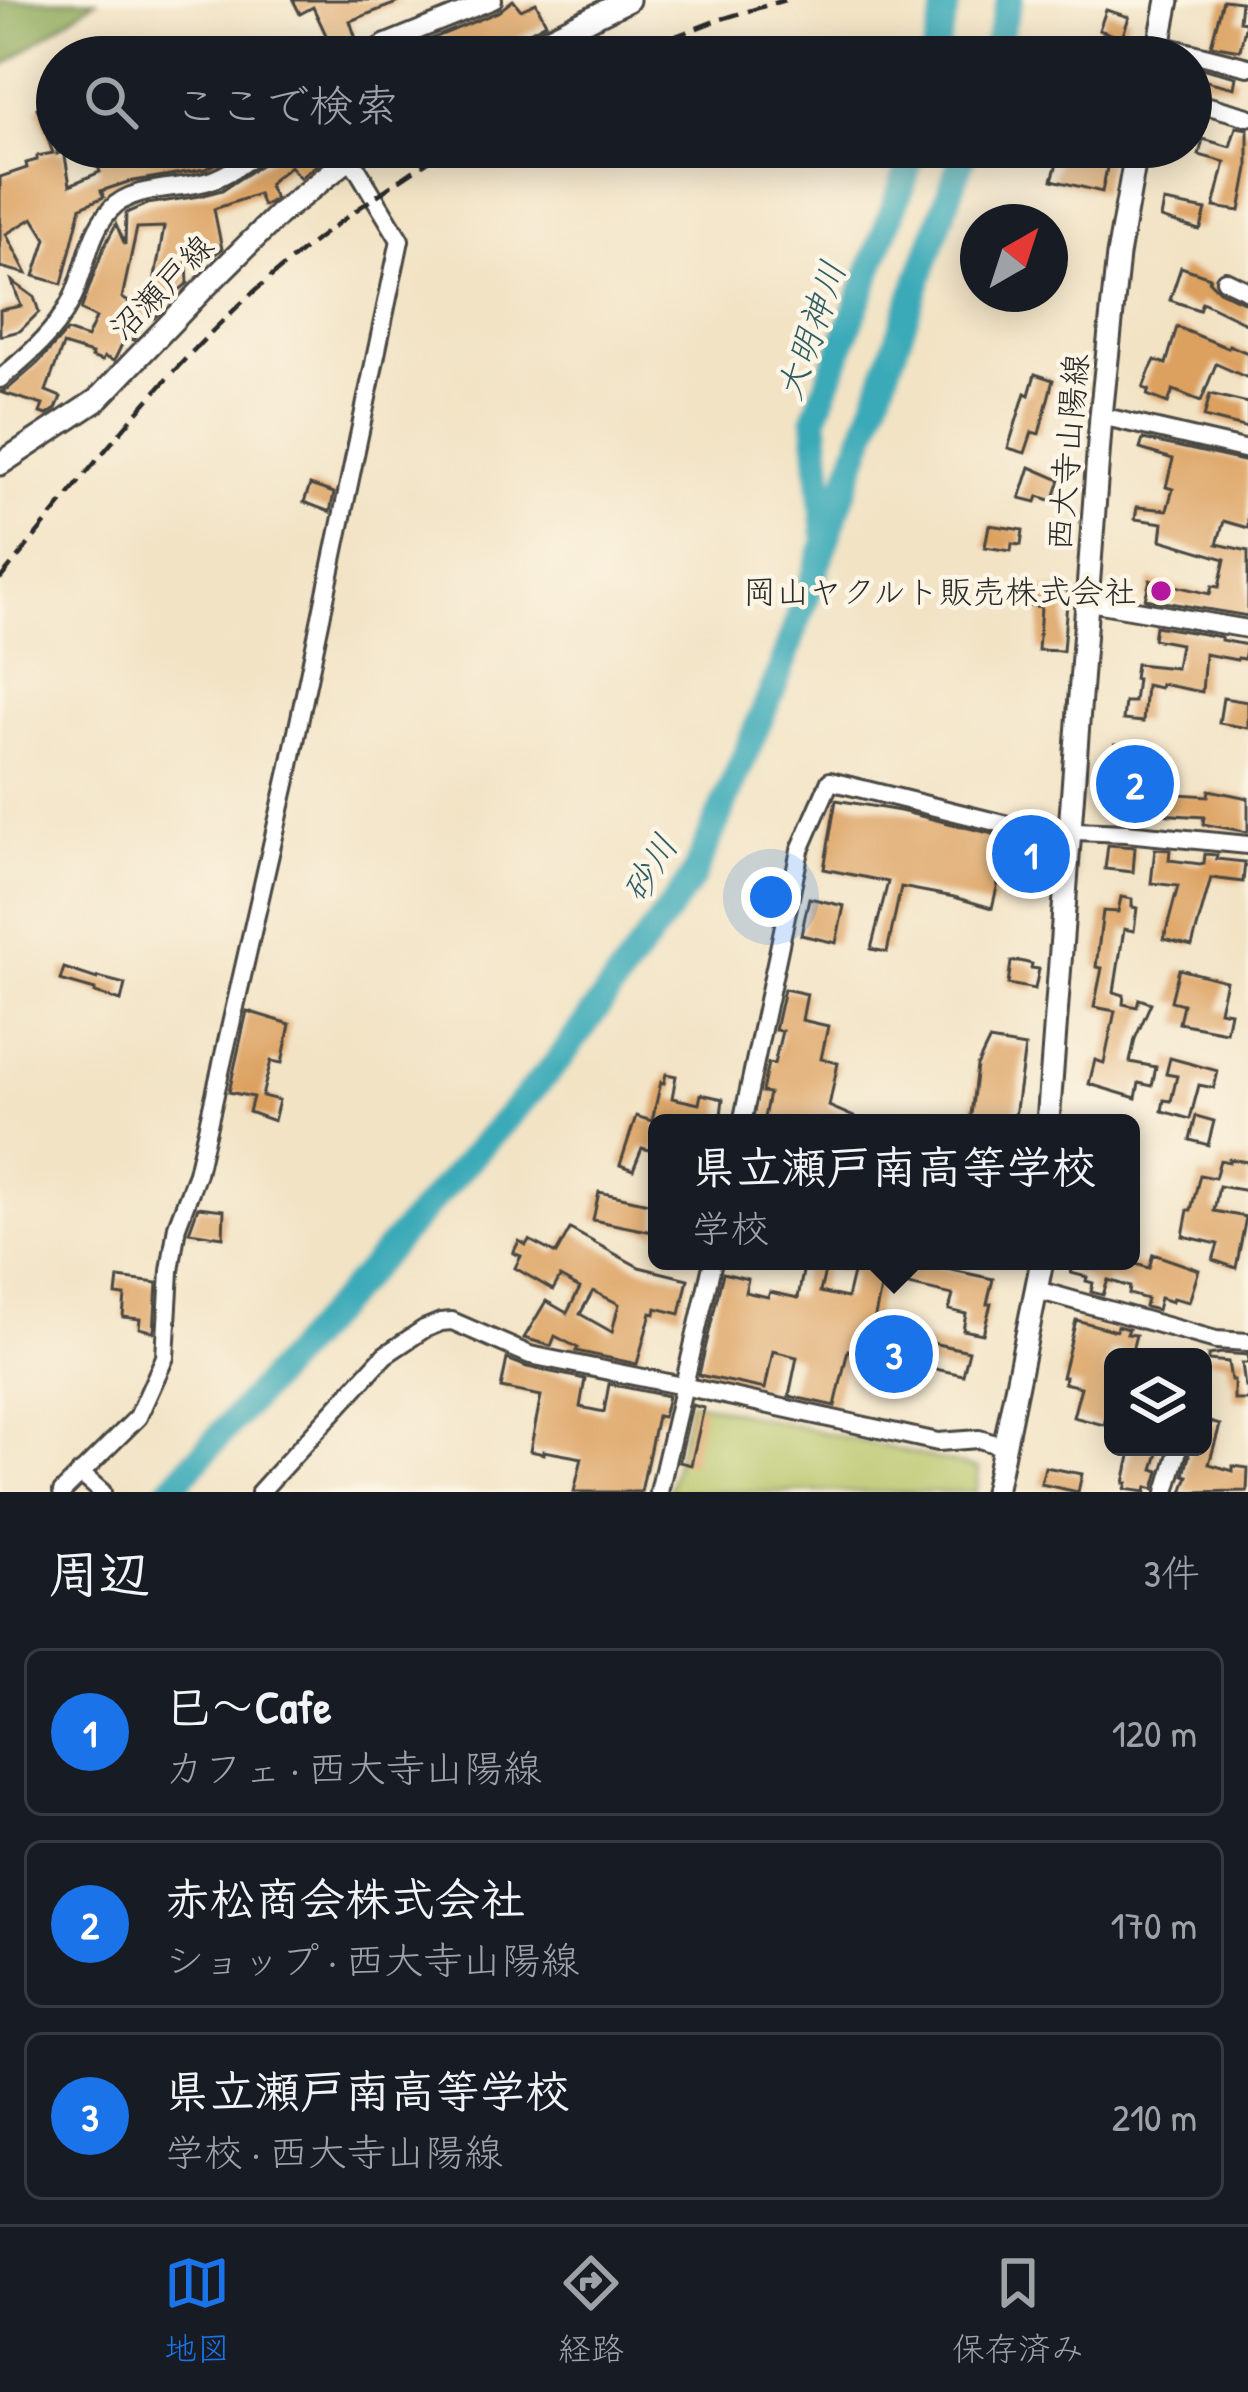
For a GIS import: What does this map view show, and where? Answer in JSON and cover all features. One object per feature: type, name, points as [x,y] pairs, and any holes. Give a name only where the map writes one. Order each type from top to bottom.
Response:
[{"type":"main road","points":[[554,36],[628,0]]},
{"type":"main road","points":[[1162,36],[1168,0]]},
{"type":"main road","name":"沼瀬戸線","points":[[0,464],[97,400],[279,214],[337,168]]},
{"type":"main road","name":"西大寺山陽線","points":[[1049,1114],[1102,416],[1118,255],[1133,168]]},
{"type":"main road","points":[[995,1492],[1040,1270]]},
{"type":"street","points":[[404,36],[493,0]]},
{"type":"street","points":[[1212,58],[1247,62]]},
{"type":"street","points":[[1212,106],[1248,117]]},
{"type":"street","points":[[0,379],[42,344],[72,301],[109,210],[122,200],[213,180],[232,168]]},
{"type":"street","points":[[62,1492],[138,1417],[165,1357],[177,1226],[197,1174],[288,775],[400,240],[365,168]]},
{"type":"street","points":[[1226,280],[1248,291]]},
{"type":"street","points":[[1102,416],[1248,449]]},
{"type":"street","points":[[1088,602],[1248,629]]},
{"type":"street","points":[[744,1114],[800,850],[830,781],[1024,829],[1248,845]]},
{"type":"street","points":[[659,1492],[711,1270]]},
{"type":"street","points":[[1037,1290],[1216,1340],[1248,1342]]},
{"type":"street","points":[[260,1492],[385,1355],[441,1322],[452,1321],[530,1355],[938,1442],[979,1439],[1005,1447]]},
{"type":"street","points":[[1166,1492],[1176,1456]]},
{"type":"street","points":[[80,1473],[102,1492]]},
{"type":"green space","points":[[0,0],[96,0],[45,36],[36,36],[36,42],[0,68]]},
{"type":"green space","points":[[690,1401],[979,1469],[976,1492],[669,1492]]},
{"type":"building","points":[[293,0],[402,0],[350,21],[355,36],[326,36],[313,7],[300,14]]},
{"type":"building","points":[[513,0],[521,10],[536,3],[546,23],[522,36],[439,36],[498,12]]},
{"type":"building","points":[[1223,0],[1241,2],[1239,21],[1246,22],[1240,50],[1212,45]]},
{"type":"building","points":[[1106,10],[1129,17],[1123,36],[1099,30]]},
{"type":"building","points":[[1212,71],[1236,77],[1234,88],[1212,82]]},
{"type":"building","points":[[1236,127],[1248,129],[1248,168],[1240,211],[1214,207],[1225,162],[1212,158],[1212,142],[1230,147]]},
{"type":"building","points":[[36,160],[36,168],[67,168],[70,185],[100,172],[99,168],[207,168],[101,191],[104,197],[81,207],[62,284],[34,276],[46,239],[33,218],[6,234],[27,274],[0,267],[0,177],[27,168],[26,163]]},
{"type":"building","points":[[256,168],[288,168],[268,184],[275,198],[263,206],[258,194],[214,209],[222,249],[211,257],[187,261],[188,283],[171,301],[155,301],[164,227],[137,228],[122,298],[137,307],[162,304],[163,310],[146,319],[134,340],[125,338],[114,361],[63,345],[46,391],[61,397],[56,409],[47,415],[40,413],[43,405],[0,392],[38,363],[67,331],[87,338],[96,318],[81,310],[116,224],[125,245],[126,213],[147,204],[222,190]]},
{"type":"building","points":[[292,168],[313,168],[300,178]]},
{"type":"building","points":[[1056,168],[1107,168],[1102,192],[1052,180]]},
{"type":"building","points":[[1164,202],[1206,210],[1201,228],[1161,218]]},
{"type":"building","points":[[1181,267],[1210,277],[1219,291],[1248,304],[1248,324],[1202,302],[1199,310],[1170,300]]},
{"type":"building","points":[[12,281],[34,297],[39,312],[20,331],[0,336],[0,310],[21,306]]},
{"type":"building","points":[[1177,327],[1248,353],[1248,378],[1216,364],[1201,401],[1173,390],[1168,403],[1147,395],[1149,390],[1143,388],[1150,370],[1155,360],[1166,364]]},
{"type":"building","points":[[1035,374],[1053,380],[1039,434],[1032,432],[1025,453],[1008,448]]},
{"type":"building","points":[[1210,394],[1248,403],[1248,428],[1204,417]]},
{"type":"building","points":[[1143,439],[1248,462],[1248,528],[1224,521],[1217,544],[1248,551],[1248,616],[1145,599],[1150,580],[1210,594],[1212,586],[1219,587],[1225,559],[1161,540],[1163,523],[1135,519],[1137,507],[1167,510],[1173,489],[1166,487],[1173,459],[1140,449]]},
{"type":"building","points":[[1030,467],[1060,480],[1053,501],[1038,496],[1036,502],[1020,498]]},
{"type":"building","points":[[310,485],[334,493],[330,512],[304,502]]},
{"type":"building","points":[[989,525],[1023,530],[1021,545],[1012,544],[1011,551],[985,547]]},
{"type":"building","points":[[1031,589],[1068,590],[1063,651],[1038,650],[1041,607],[1029,605]]},
{"type":"building","points":[[1155,626],[1247,645],[1244,659],[1205,654],[1202,692],[1146,685],[1143,722],[1123,720],[1125,702],[1134,702],[1136,664],[1176,668],[1180,644],[1153,639]]},
{"type":"building","points":[[1223,698],[1248,702],[1248,728],[1219,723]]},
{"type":"building","points":[[1115,744],[1139,745],[1137,788],[1160,790],[1159,803],[1137,801],[1136,821],[1123,820],[1124,796],[1112,795]]},
{"type":"building","points":[[1209,790],[1248,798],[1248,832],[1203,824],[1204,817],[1159,814],[1162,793],[1208,796]]},
{"type":"building","points":[[836,800],[1038,842],[1046,847],[1043,886],[998,883],[992,908],[901,887],[887,952],[871,949],[888,882],[824,869]]},
{"type":"building","points":[[1108,845],[1135,847],[1133,872],[1105,869]]},
{"type":"building","points":[[1155,849],[1170,850],[1169,860],[1200,864],[1205,854],[1245,862],[1243,882],[1211,878],[1192,946],[1164,939],[1178,886],[1151,883]]},
{"type":"building","points":[[1121,897],[1132,899],[1132,907],[1137,908],[1134,931],[1124,929],[1114,992],[1124,995],[1123,1004],[1137,1007],[1139,999],[1151,1003],[1130,1062],[1156,1067],[1152,1086],[1139,1083],[1136,1098],[1089,1084],[1095,1060],[1104,1063],[1115,1011],[1094,1007],[1102,968],[1096,967],[1103,911],[1118,912]]},
{"type":"building","points":[[809,898],[844,906],[836,943],[801,935]]},
{"type":"building","points":[[1011,962],[1039,969],[1035,989],[1008,984]]},
{"type":"building","points":[[64,968],[125,984],[121,1001],[60,980]]},
{"type":"building","points":[[1179,969],[1226,981],[1219,1010],[1230,1012],[1226,1032],[1179,1023],[1183,1004],[1171,1001]]},
{"type":"building","points":[[784,989],[807,994],[802,1020],[828,1026],[821,1059],[838,1063],[829,1106],[847,1114],[765,1114],[769,1093],[762,1092],[768,1063],[774,1064],[782,1031],[775,1030]]},
{"type":"building","points":[[247,1011],[290,1024],[282,1063],[271,1061],[262,1096],[279,1100],[274,1121],[249,1112],[253,1097],[229,1092]]},
{"type":"building","points":[[989,1041],[1025,1047],[1015,1114],[971,1114],[977,1066]]},
{"type":"building","points":[[1170,1058],[1218,1071],[1214,1088],[1199,1085],[1190,1119],[1162,1111],[1164,1100],[1171,1101],[1177,1076],[1166,1074]]},
{"type":"building","points":[[666,1074],[676,1076],[672,1098],[699,1104],[701,1094],[723,1099],[721,1114],[654,1114]]},
{"type":"building","points":[[636,1116],[648,1120],[648,1150],[642,1148],[633,1170],[620,1165]]},
{"type":"building","points":[[1196,1116],[1214,1121],[1208,1145],[1190,1140]]},
{"type":"building","points":[[1220,1160],[1248,1162],[1248,1191],[1219,1186],[1214,1211],[1246,1217],[1236,1268],[1213,1260],[1218,1244],[1183,1236],[1200,1175],[1215,1178]]},
{"type":"building","points":[[599,1192],[648,1203],[648,1231],[593,1220]]},
{"type":"building","points":[[198,1207],[224,1210],[223,1237],[189,1232]]},
{"type":"building","points":[[570,1229],[639,1267],[688,1279],[680,1314],[656,1308],[651,1313],[637,1364],[576,1351],[578,1348],[555,1336],[551,1346],[524,1338],[546,1301],[567,1313],[580,1288],[560,1277],[553,1290],[515,1268],[521,1256],[513,1253],[519,1241],[526,1245],[529,1240],[556,1254]],"holes":[[[593,1291],[619,1304],[612,1332],[580,1314]]]},
{"type":"building","points":[[1153,1254],[1199,1270],[1189,1302],[1160,1298],[1157,1310],[1145,1307],[1147,1299],[1129,1294],[1130,1287],[1108,1280],[1103,1295],[1091,1292],[1093,1283],[1087,1277],[1071,1273],[1140,1270],[1140,1265],[1149,1268]]},
{"type":"building","points":[[803,1270],[825,1270],[820,1292],[847,1298],[853,1273],[840,1270],[952,1270],[993,1279],[983,1334],[963,1330],[966,1314],[949,1310],[953,1295],[883,1279],[872,1330],[969,1351],[963,1375],[848,1350],[835,1406],[789,1396],[797,1357],[773,1351],[765,1389],[699,1375],[723,1273],[748,1279],[745,1292],[768,1297],[770,1292],[798,1298]]},
{"type":"building","points":[[118,1278],[157,1283],[154,1332],[139,1328],[140,1319],[123,1317],[125,1296],[116,1295]]},
{"type":"building","points":[[1076,1320],[1116,1331],[1117,1326],[1129,1329],[1127,1334],[1136,1335],[1133,1348],[1104,1348],[1104,1425],[1073,1417],[1081,1387],[1064,1383]]},
{"type":"building","points":[[1212,1354],[1248,1355],[1248,1363],[1242,1363],[1248,1400],[1234,1400],[1228,1362],[1212,1360]]},
{"type":"building","points":[[507,1359],[585,1379],[580,1407],[604,1412],[609,1384],[668,1396],[663,1417],[657,1416],[641,1492],[574,1492],[582,1458],[530,1451],[541,1396],[501,1388]]},
{"type":"building","points":[[692,1405],[704,1408],[691,1465],[679,1462]]},
{"type":"building","points":[[1212,1423],[1220,1425],[1212,1453]]},
{"type":"building","points":[[1130,1456],[1157,1456],[1154,1489],[1125,1489]]},
{"type":"building","points":[[1189,1456],[1211,1456],[1209,1464],[1233,1471],[1233,1466],[1248,1468],[1247,1491],[1182,1492],[1188,1476],[1184,1475]]},
{"type":"building","points":[[1045,1467],[1082,1474],[1078,1492],[1041,1484]]},
{"type":"waterway","name":"大明神川","points":[[939,36],[948,0]]},
{"type":"waterway","name":"砂川","points":[[999,36],[1010,0]]},
{"type":"waterway","name":"大明神川","points":[[825,533],[815,417],[908,168]]},
{"type":"waterway","name":"砂川","points":[[168,1492],[559,1060],[693,877],[776,682],[959,168]]},
{"type":"railway","points":[[676,36],[785,0]]},
{"type":"railway","points":[[0,579],[202,341],[298,254],[418,168]]},
{"type":"place","name":"岡山ヤクルト販売株式会社","points":[[1161,591]]},
{"type":"place","name":"赤松商会株式会社","points":[[1135,784]]},
{"type":"place","name":"巳～Cafe","points":[[1031,854]]},
{"type":"place","name":"県立瀬戸南高等学校","points":[[894,1354]]}]
